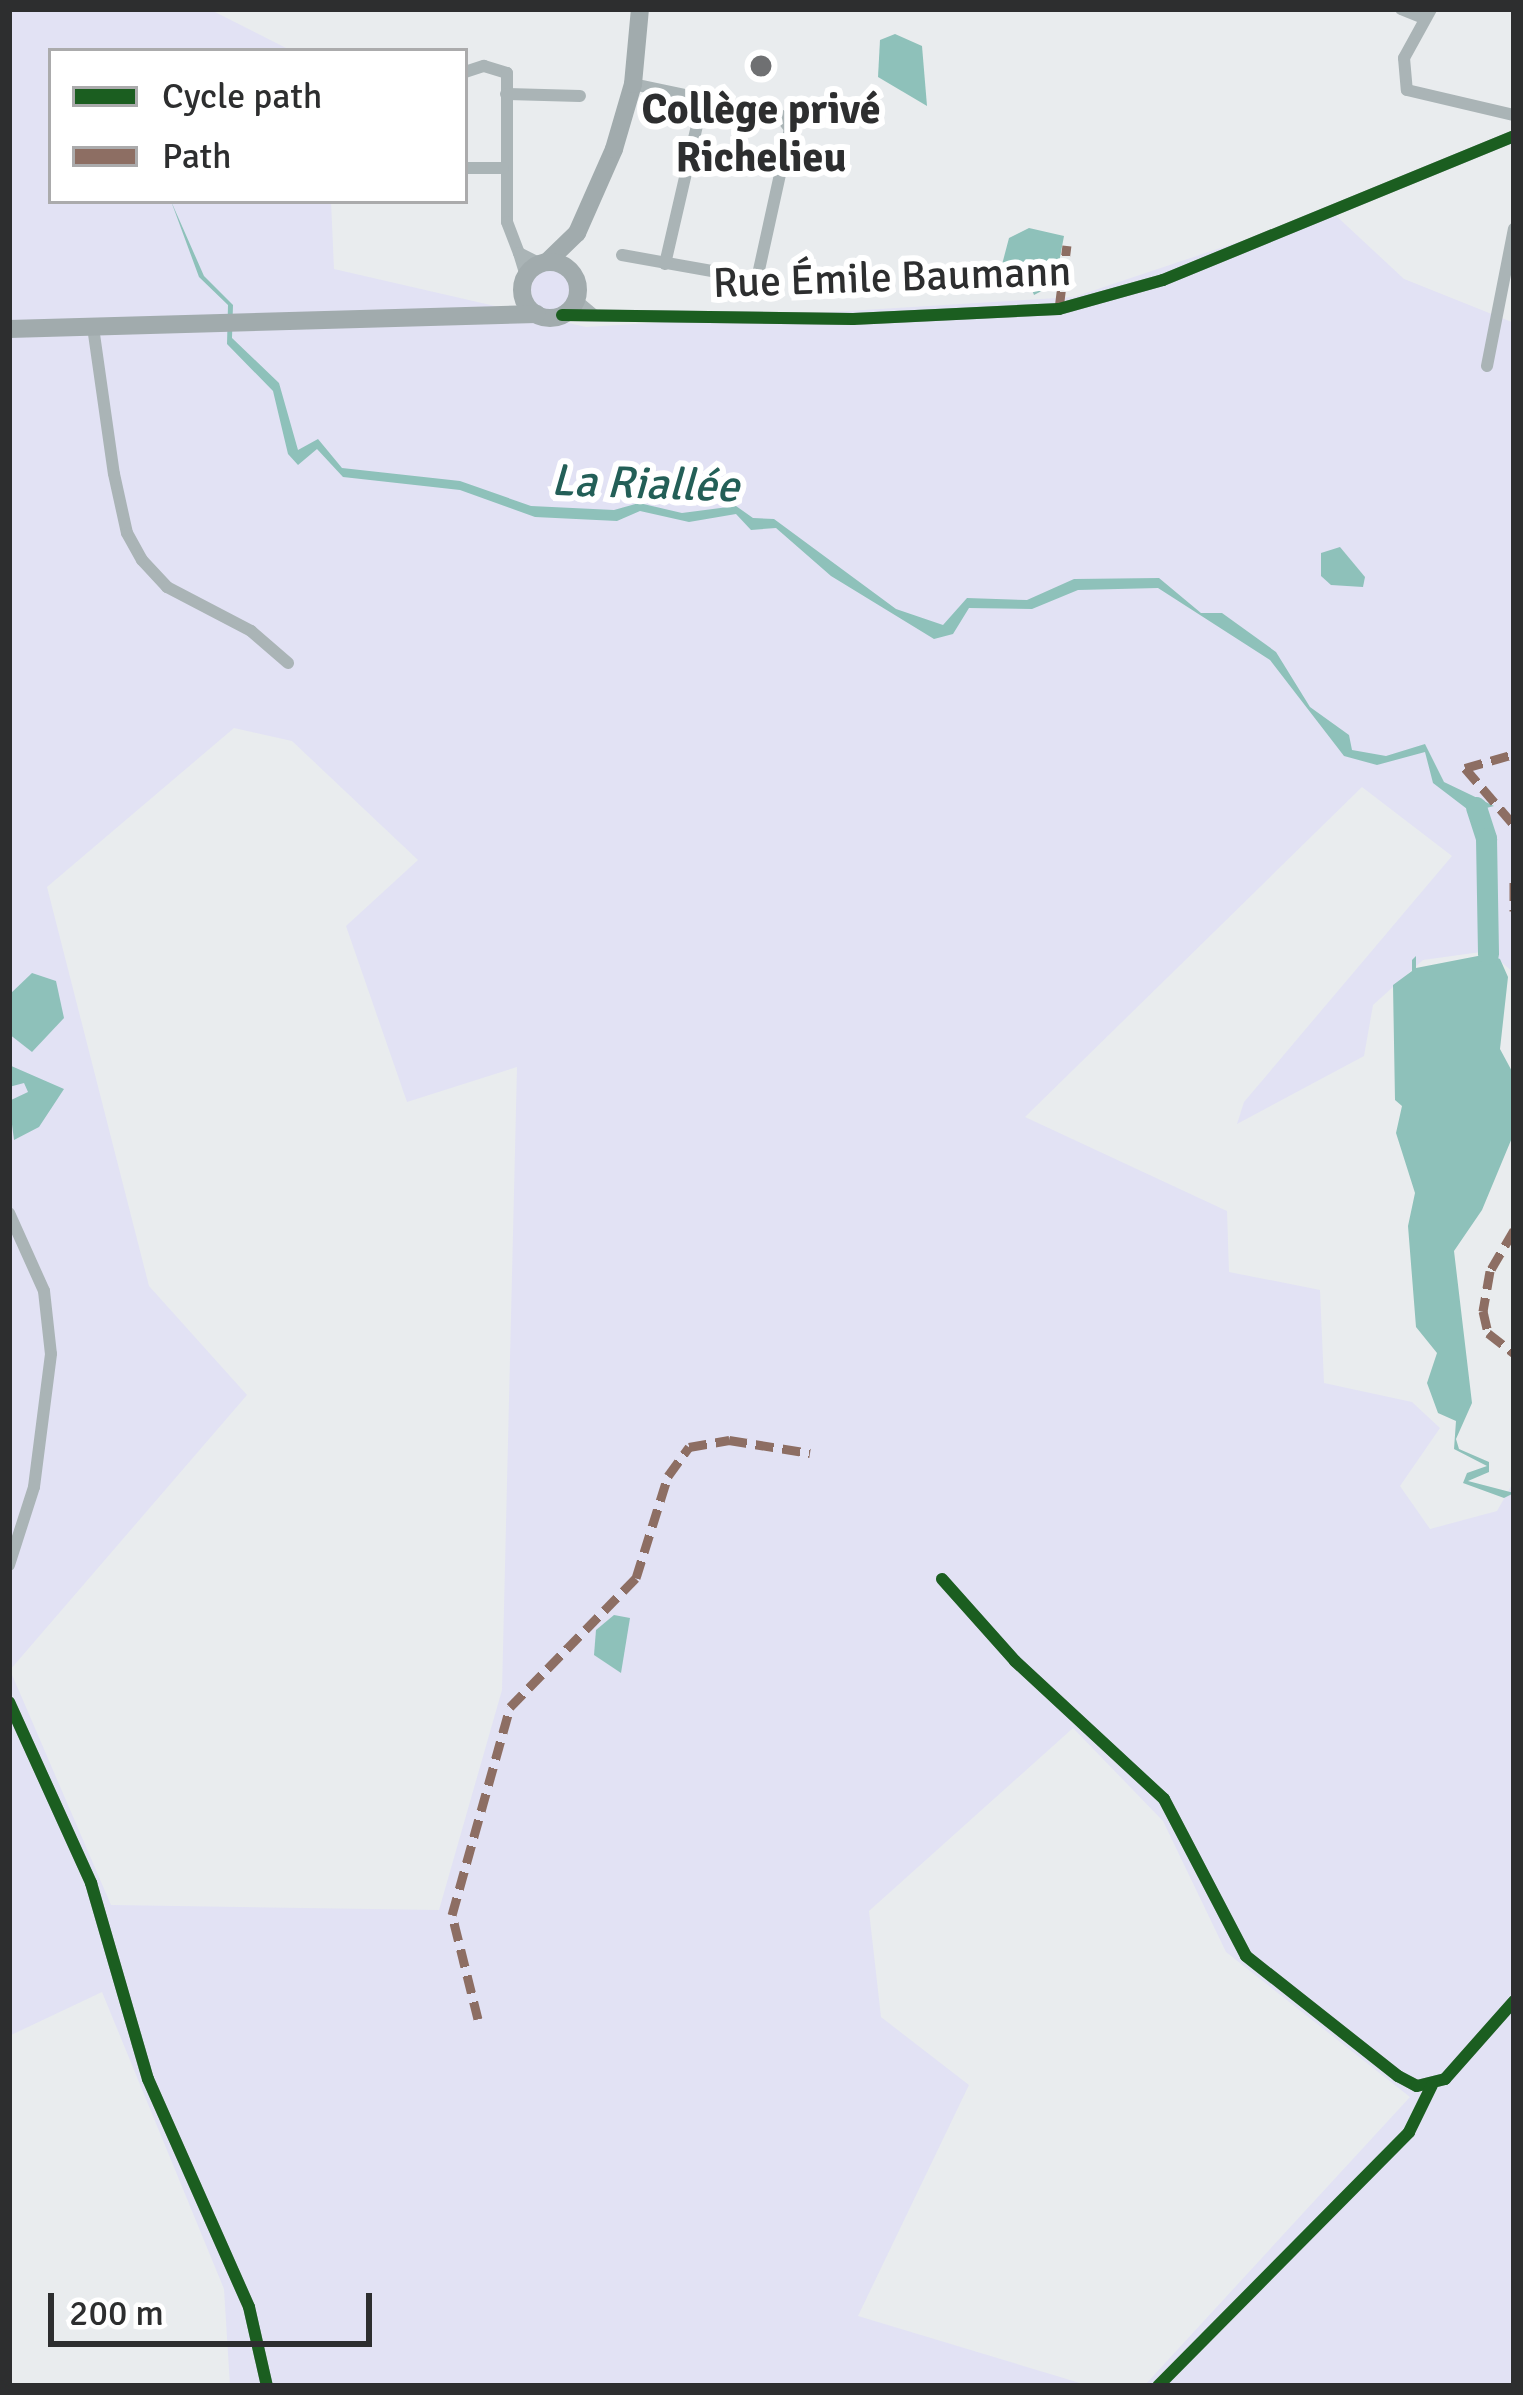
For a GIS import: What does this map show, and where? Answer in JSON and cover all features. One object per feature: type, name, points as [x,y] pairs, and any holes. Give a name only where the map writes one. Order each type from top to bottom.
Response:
[{"type":"main road","points":[[9,328],[494,321],[569,308],[577,232],[633,84],[645,9]]},
{"type":"main road","points":[[494,321],[577,232]]},
{"type":"main road","points":[[534,273],[574,274]]},
{"type":"main road","points":[[534,273],[537,314]]},
{"type":"street","points":[[1401,9],[1427,13],[1404,58],[1407,90],[1514,115]]},
{"type":"street","points":[[468,72],[502,69],[509,241],[534,273]]},
{"type":"street","points":[[622,256],[751,283],[762,270],[788,122],[633,84]]},
{"type":"street","points":[[506,94],[580,96]]},
{"type":"street","points":[[665,264],[703,100]]},
{"type":"street","name":"Rue Émile Baumann","points":[[569,308],[600,318],[1059,309],[1163,280],[1514,136]]},
{"type":"street","points":[[468,168],[503,169]]},
{"type":"street","points":[[1486,366],[1514,229]]},
{"type":"street","points":[[569,308],[600,318]]},
{"type":"street","points":[[93,327],[114,474],[142,560],[167,587],[251,632],[288,663]]},
{"type":"street","points":[[9,1213],[44,1291],[51,1354],[34,1487],[9,1565]]},
{"type":"street","points":[[943,1579],[1015,1661],[1164,1799],[1246,1956],[1398,2076],[1417,2086],[1445,2079],[1514,2001]]},
{"type":"street","points":[[9,1702],[91,1883],[148,2079],[249,2307],[266,2386]]},
{"type":"shaded area","points":[[9,9],[209,9],[286,48],[48,48],[48,204],[331,204],[334,269],[586,327],[1074,297],[1331,211],[1404,279],[1514,323],[1513,972],[1488,951],[1423,960],[1373,1005],[1364,1056],[1237,1124],[1244,1102],[1452,856],[1362,787],[1025,1117],[1227,1211],[1229,1272],[1320,1290],[1324,1383],[1412,1402],[1440,1428],[1400,1486],[1430,1529],[1497,1511],[1514,1481],[1514,2386],[1144,2386],[1410,2097],[1226,1952],[1163,1821],[1073,1728],[869,1911],[881,2017],[969,2085],[858,2316],[1090,2386],[230,2386],[224,2289],[102,1992],[9,2036]],"holes":[[[234,728],[292,741],[418,860],[346,926],[407,1102],[517,1067],[502,1690],[439,1910],[111,1905],[10,1670],[247,1395],[149,1286],[47,887]]]},
{"type":"shaded area","points":[[895,34],[922,46],[927,106],[878,77],[880,40]]},
{"type":"shaded area","name":"La Riallée","points":[[172,204],[204,276],[233,305],[232,338],[279,383],[298,450],[318,439],[342,468],[460,481],[531,506],[614,510],[639,503],[682,513],[736,506],[753,518],[774,519],[896,609],[943,625],[967,598],[1027,600],[1074,579],[1159,578],[1201,613],[1222,613],[1276,652],[1310,707],[1349,735],[1352,750],[1386,756],[1425,744],[1444,782],[1494,806],[1471,812],[1433,783],[1425,752],[1377,765],[1344,756],[1270,660],[1158,588],[1078,590],[1032,609],[969,608],[953,634],[934,639],[831,576],[776,528],[751,530],[736,514],[689,522],[640,511],[617,521],[535,517],[460,490],[343,477],[317,449],[298,465],[288,454],[273,391],[227,344],[228,305],[199,277]]},
{"type":"shaded area","points":[[1029,228],[1064,236],[1055,284],[1034,295],[1027,277],[1011,282],[999,276],[1009,238]]},
{"type":"shaded area","points":[[552,269],[567,275],[573,290],[567,305],[552,311],[537,305],[531,290],[537,275]]},
{"type":"shaded area","points":[[1340,547],[1365,577],[1363,587],[1331,585],[1321,576],[1321,553]]},
{"type":"shaded area","points":[[1488,954],[1500,959],[1508,977],[1500,1049],[1514,1075],[1514,1133],[1482,1210],[1454,1251],[1472,1403],[1456,1439],[1459,1449],[1489,1462],[1489,1472],[1468,1481],[1514,1493],[1504,1498],[1463,1483],[1467,1473],[1487,1466],[1454,1449],[1456,1421],[1438,1413],[1427,1383],[1437,1353],[1416,1327],[1408,1226],[1415,1193],[1396,1133],[1402,1106],[1395,1100],[1393,985],[1412,971],[1416,956],[1416,968]]},
{"type":"shaded area","points":[[32,973],[56,981],[64,1018],[32,1052],[9,1034],[9,995]]},
{"type":"shaded area","points":[[9,1065],[64,1089],[39,1127],[14,1140],[9,1101],[28,1092],[24,1083],[9,1087]]},
{"type":"shaded area","points":[[614,1615],[630,1618],[621,1673],[594,1655],[596,1630]]},
{"type":"waterway","points":[[1476,807],[1486,838],[1488,954]]},
{"type":"marked path","points":[[1059,309],[1067,245]]},
{"type":"marked path","points":[[1465,768],[1514,754]]},
{"type":"marked path","points":[[1465,768],[1514,825]]},
{"type":"marked path","points":[[1514,882],[1514,911]]},
{"type":"marked path","points":[[1514,1230],[1490,1271],[1483,1311],[1488,1333],[1514,1353]]},
{"type":"marked path","points":[[478,2019],[452,1915],[510,1707],[636,1578],[668,1476],[689,1447],[729,1440],[810,1453]]},
{"type":"cycle path","points":[[562,315],[853,319],[1059,309],[1163,280],[1514,136]]},
{"type":"cycle path","points":[[942,1579],[1015,1661],[1164,1799],[1246,1956],[1398,2076],[1417,2086],[1445,2079],[1514,2001]]},
{"type":"cycle path","points":[[9,1702],[91,1883],[148,2079],[249,2307],[267,2386]]},
{"type":"cycle path","points":[[1158,2386],[1409,2132],[1432,2085]]},
{"type":"place","name":"Collège privé Richelieu","points":[[761,66]]}]
